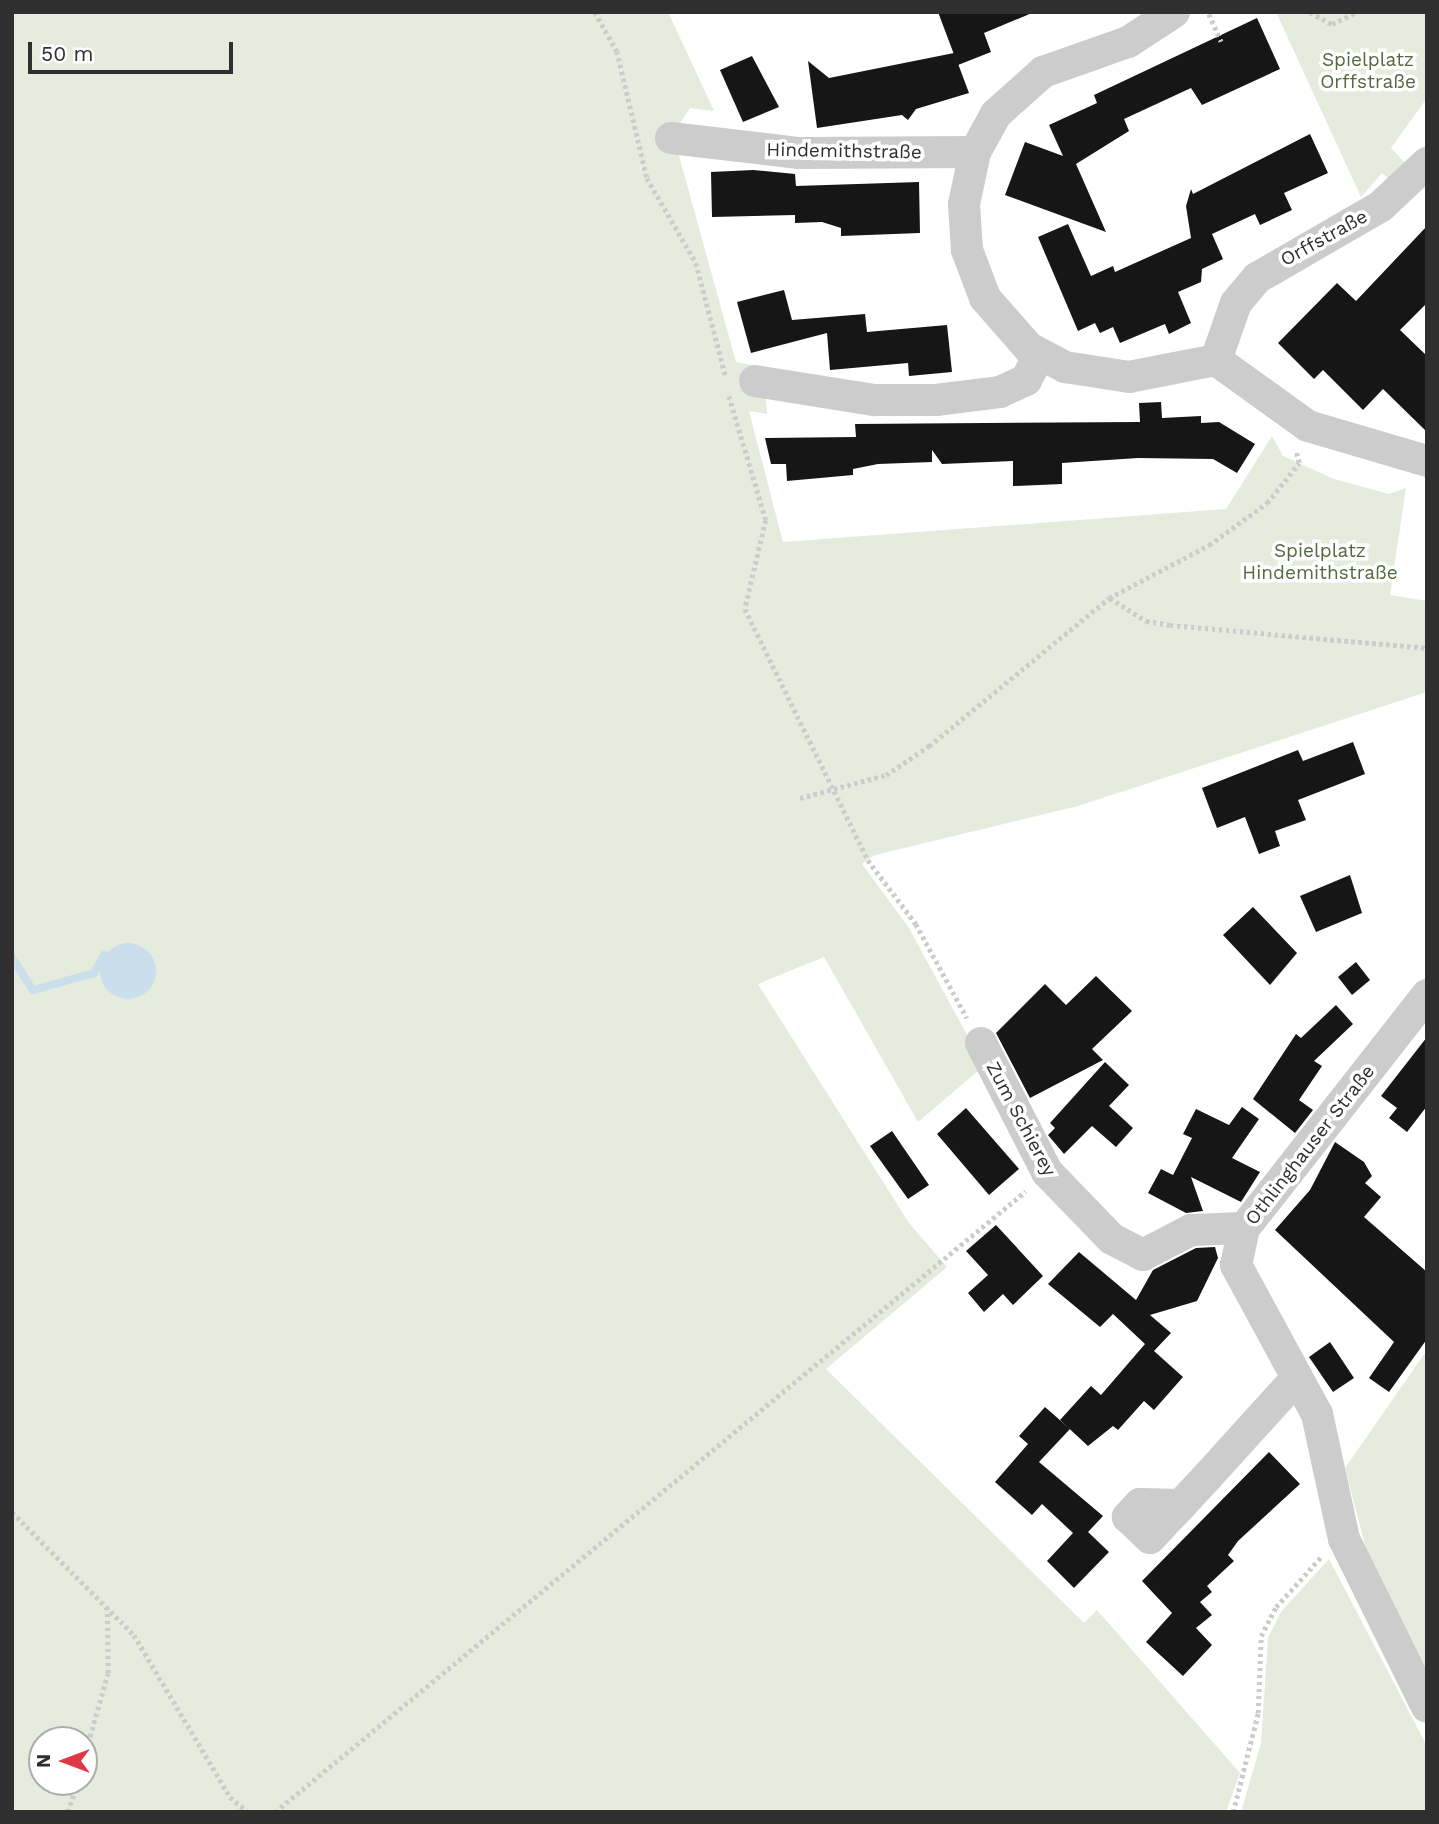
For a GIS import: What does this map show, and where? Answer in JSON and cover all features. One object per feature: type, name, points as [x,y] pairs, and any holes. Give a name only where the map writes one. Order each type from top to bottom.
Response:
[{"type":"street","points":[[1174,12],[1146,21],[1033,79],[996,114],[975,152],[966,182],[967,250],[985,298],[1039,356],[1120,376],[1216,359],[1308,426],[1427,461]]},
{"type":"street","name":"Hindemithstraße","points":[[671,138],[799,153],[975,152]]},
{"type":"street","name":"Orffstraße","points":[[1216,359],[1236,303],[1257,278],[1381,206],[1427,163]]},
{"type":"street","points":[[773,393],[874,400],[972,396],[1026,380],[1039,356]]},
{"type":"street","name":"Othlinghauser Straße","points":[[1427,995],[1244,1228],[1236,1265],[1317,1414],[1345,1539],[1427,1707]]},
{"type":"street","name":"Zum Schierey","points":[[981,1043],[1047,1172],[1075,1208],[1133,1253],[1153,1253],[1191,1230],[1244,1228]]},
{"type":"street","points":[[1181,1505],[1297,1378]]},
{"type":"path","points":[[595,12],[617,51],[647,178],[686,238],[705,288],[737,438],[766,520],[746,609],[877,876],[916,923],[981,1043]]},
{"type":"path","points":[[1310,12],[1332,24],[1357,12]]},
{"type":"path","points":[[1209,14],[1221,41]]},
{"type":"path","points":[[800,798],[886,775],[915,756],[1109,598],[1222,536],[1267,503],[1298,463]]},
{"type":"path","points":[[1109,598],[1146,621],[1170,625],[1427,648]]},
{"type":"path","points":[[275,1812],[1047,1172]]},
{"type":"path","points":[[12,1512],[107,1606],[159,1670],[230,1797],[248,1812]]},
{"type":"path","points":[[1233,1812],[1248,1769],[1260,1681],[1261,1636],[1271,1613],[1345,1539]]},
{"type":"path","points":[[93,1726],[108,1673],[107,1606]]},
{"type":"green space","name":"Spielplatz Hindemithstraße","points":[[12,12],[668,12],[714,111],[690,108],[680,123],[678,152],[736,362],[757,366],[767,414],[749,411],[783,542],[1226,509],[1272,436],[1283,456],[1334,479],[1389,494],[1406,488],[1390,595],[1427,601],[1427,692],[1078,806],[875,855],[862,864],[909,928],[984,1066],[918,1122],[824,957],[758,984],[909,1223],[947,1267],[826,1369],[1084,1623],[1097,1610],[1240,1773],[1226,1812],[12,1812]]},
{"type":"green space","name":"Spielplatz Orffstraße","points":[[1276,12],[1427,12],[1427,98],[1391,148],[1408,166],[1389,179],[1382,173],[1361,197]]},
{"type":"green space","points":[[1427,1350],[1427,1680],[1367,1553],[1345,1468]]},
{"type":"green space","points":[[1329,1559],[1427,1746],[1427,1812],[1241,1812],[1261,1743],[1268,1638],[1281,1612]]},
{"type":"water","points":[[128,943],[139,945],[148,951],[154,960],[154,982],[148,991],[139,997],[128,999],[117,997],[108,991],[102,982],[100,971],[102,960],[108,951],[117,945]]},
{"type":"building","points":[[938,12],[1032,13],[984,33],[991,52],[958,65]]},
{"type":"building","points":[[1257,18],[1280,69],[1202,105],[1191,88],[1124,119],[1129,131],[1076,164],[1106,232],[1005,195],[1025,142],[1063,156],[1049,125],[1097,103],[1094,95]]},
{"type":"building","points":[[954,53],[969,93],[916,109],[908,120],[902,115],[817,128],[808,61],[829,78]]},
{"type":"building","points":[[752,56],[779,107],[743,122],[720,70]]},
{"type":"building","points":[[1310,134],[1328,173],[1284,193],[1292,210],[1260,225],[1255,214],[1212,234],[1223,259],[1202,269],[1201,282],[1178,292],[1191,323],[1169,334],[1165,324],[1120,343],[1113,327],[1100,333],[1095,323],[1078,331],[1038,237],[1068,224],[1091,276],[1113,266],[1115,272],[1191,238],[1186,206],[1191,189],[1193,194]]},
{"type":"building","points":[[753,170],[795,174],[796,186],[919,182],[920,233],[841,236],[841,228],[822,222],[795,223],[795,215],[712,217],[711,172]]},
{"type":"building","points":[[1427,226],[1427,303],[1400,330],[1427,356],[1427,432],[1383,389],[1363,410],[1323,370],[1314,379],[1278,343],[1337,283],[1356,301]]},
{"type":"building","points":[[784,290],[792,320],[865,314],[867,332],[947,325],[952,372],[909,376],[908,363],[830,370],[827,333],[751,353],[737,302]]},
{"type":"building","points":[[1161,402],[1162,418],[1201,416],[1201,423],[1219,422],[1255,444],[1237,473],[1213,459],[1138,458],[1062,463],[1062,484],[1013,486],[1013,461],[942,464],[932,450],[932,462],[878,464],[853,469],[853,475],[787,481],[786,464],[771,464],[765,438],[856,437],[855,424],[1140,422],[1139,403]]},
{"type":"building","points":[[1353,742],[1365,774],[1298,800],[1306,820],[1275,831],[1280,846],[1259,854],[1245,817],[1217,828],[1202,788],[1298,750],[1303,761]]},
{"type":"building","points":[[1350,875],[1362,913],[1316,932],[1300,896]]},
{"type":"building","points":[[1253,907],[1297,953],[1270,985],[1223,935]]},
{"type":"building","points":[[1356,962],[1370,980],[1352,995],[1338,977]]},
{"type":"building","points":[[1096,976],[1132,1011],[1092,1049],[1103,1060],[1030,1098],[996,1033],[1045,984],[1066,1005]]},
{"type":"building","points":[[1336,1005],[1353,1024],[1314,1061],[1322,1066],[1299,1100],[1313,1110],[1295,1133],[1253,1099],[1296,1034],[1301,1038]]},
{"type":"building","points":[[1427,1037],[1427,1106],[1407,1132],[1389,1118],[1397,1108],[1381,1096]]},
{"type":"building","points":[[1105,1062],[1129,1085],[1109,1106],[1133,1128],[1116,1147],[1092,1126],[1064,1154],[1048,1135],[1055,1128],[1050,1123]]},
{"type":"building","points":[[1242,1107],[1259,1119],[1232,1158],[1260,1172],[1241,1202],[1191,1177],[1203,1211],[1186,1213],[1148,1193],[1161,1169],[1173,1175],[1192,1138],[1183,1134],[1196,1109],[1229,1125]]},
{"type":"building","points":[[966,1108],[1019,1169],[989,1195],[937,1134]]},
{"type":"building","points":[[892,1131],[929,1185],[908,1199],[870,1146]]},
{"type":"building","points":[[1335,1142],[1364,1162],[1372,1176],[1365,1183],[1381,1197],[1364,1217],[1427,1272],[1427,1339],[1389,1392],[1369,1378],[1394,1342],[1275,1230],[1310,1190]]},
{"type":"building","points":[[996,1225],[1043,1276],[1013,1305],[1003,1294],[984,1312],[968,1293],[988,1275],[966,1251]]},
{"type":"building","points":[[1215,1247],[1218,1258],[1197,1301],[1150,1315],[1171,1333],[1154,1351],[1183,1377],[1154,1410],[1144,1401],[1118,1430],[1113,1426],[1088,1446],[1060,1420],[1091,1386],[1101,1395],[1145,1344],[1113,1314],[1100,1327],[1048,1284],[1079,1252],[1136,1300],[1153,1270],[1196,1248]]},
{"type":"building","points":[[1330,1342],[1354,1378],[1333,1392],[1309,1357]]},
{"type":"building","points":[[1045,1407],[1070,1429],[1039,1462],[1103,1516],[1088,1532],[1109,1552],[1074,1588],[1047,1561],[1073,1533],[1042,1504],[1032,1515],[995,1482],[1028,1444],[1019,1436]]},
{"type":"building","points":[[1269,1452],[1300,1484],[1238,1541],[1228,1555],[1234,1561],[1207,1586],[1212,1592],[1200,1602],[1212,1615],[1196,1628],[1212,1645],[1183,1676],[1146,1642],[1172,1613],[1142,1581]]},
{"type":"waterway","points":[[12,957],[33,990],[94,973],[104,955]]}]
